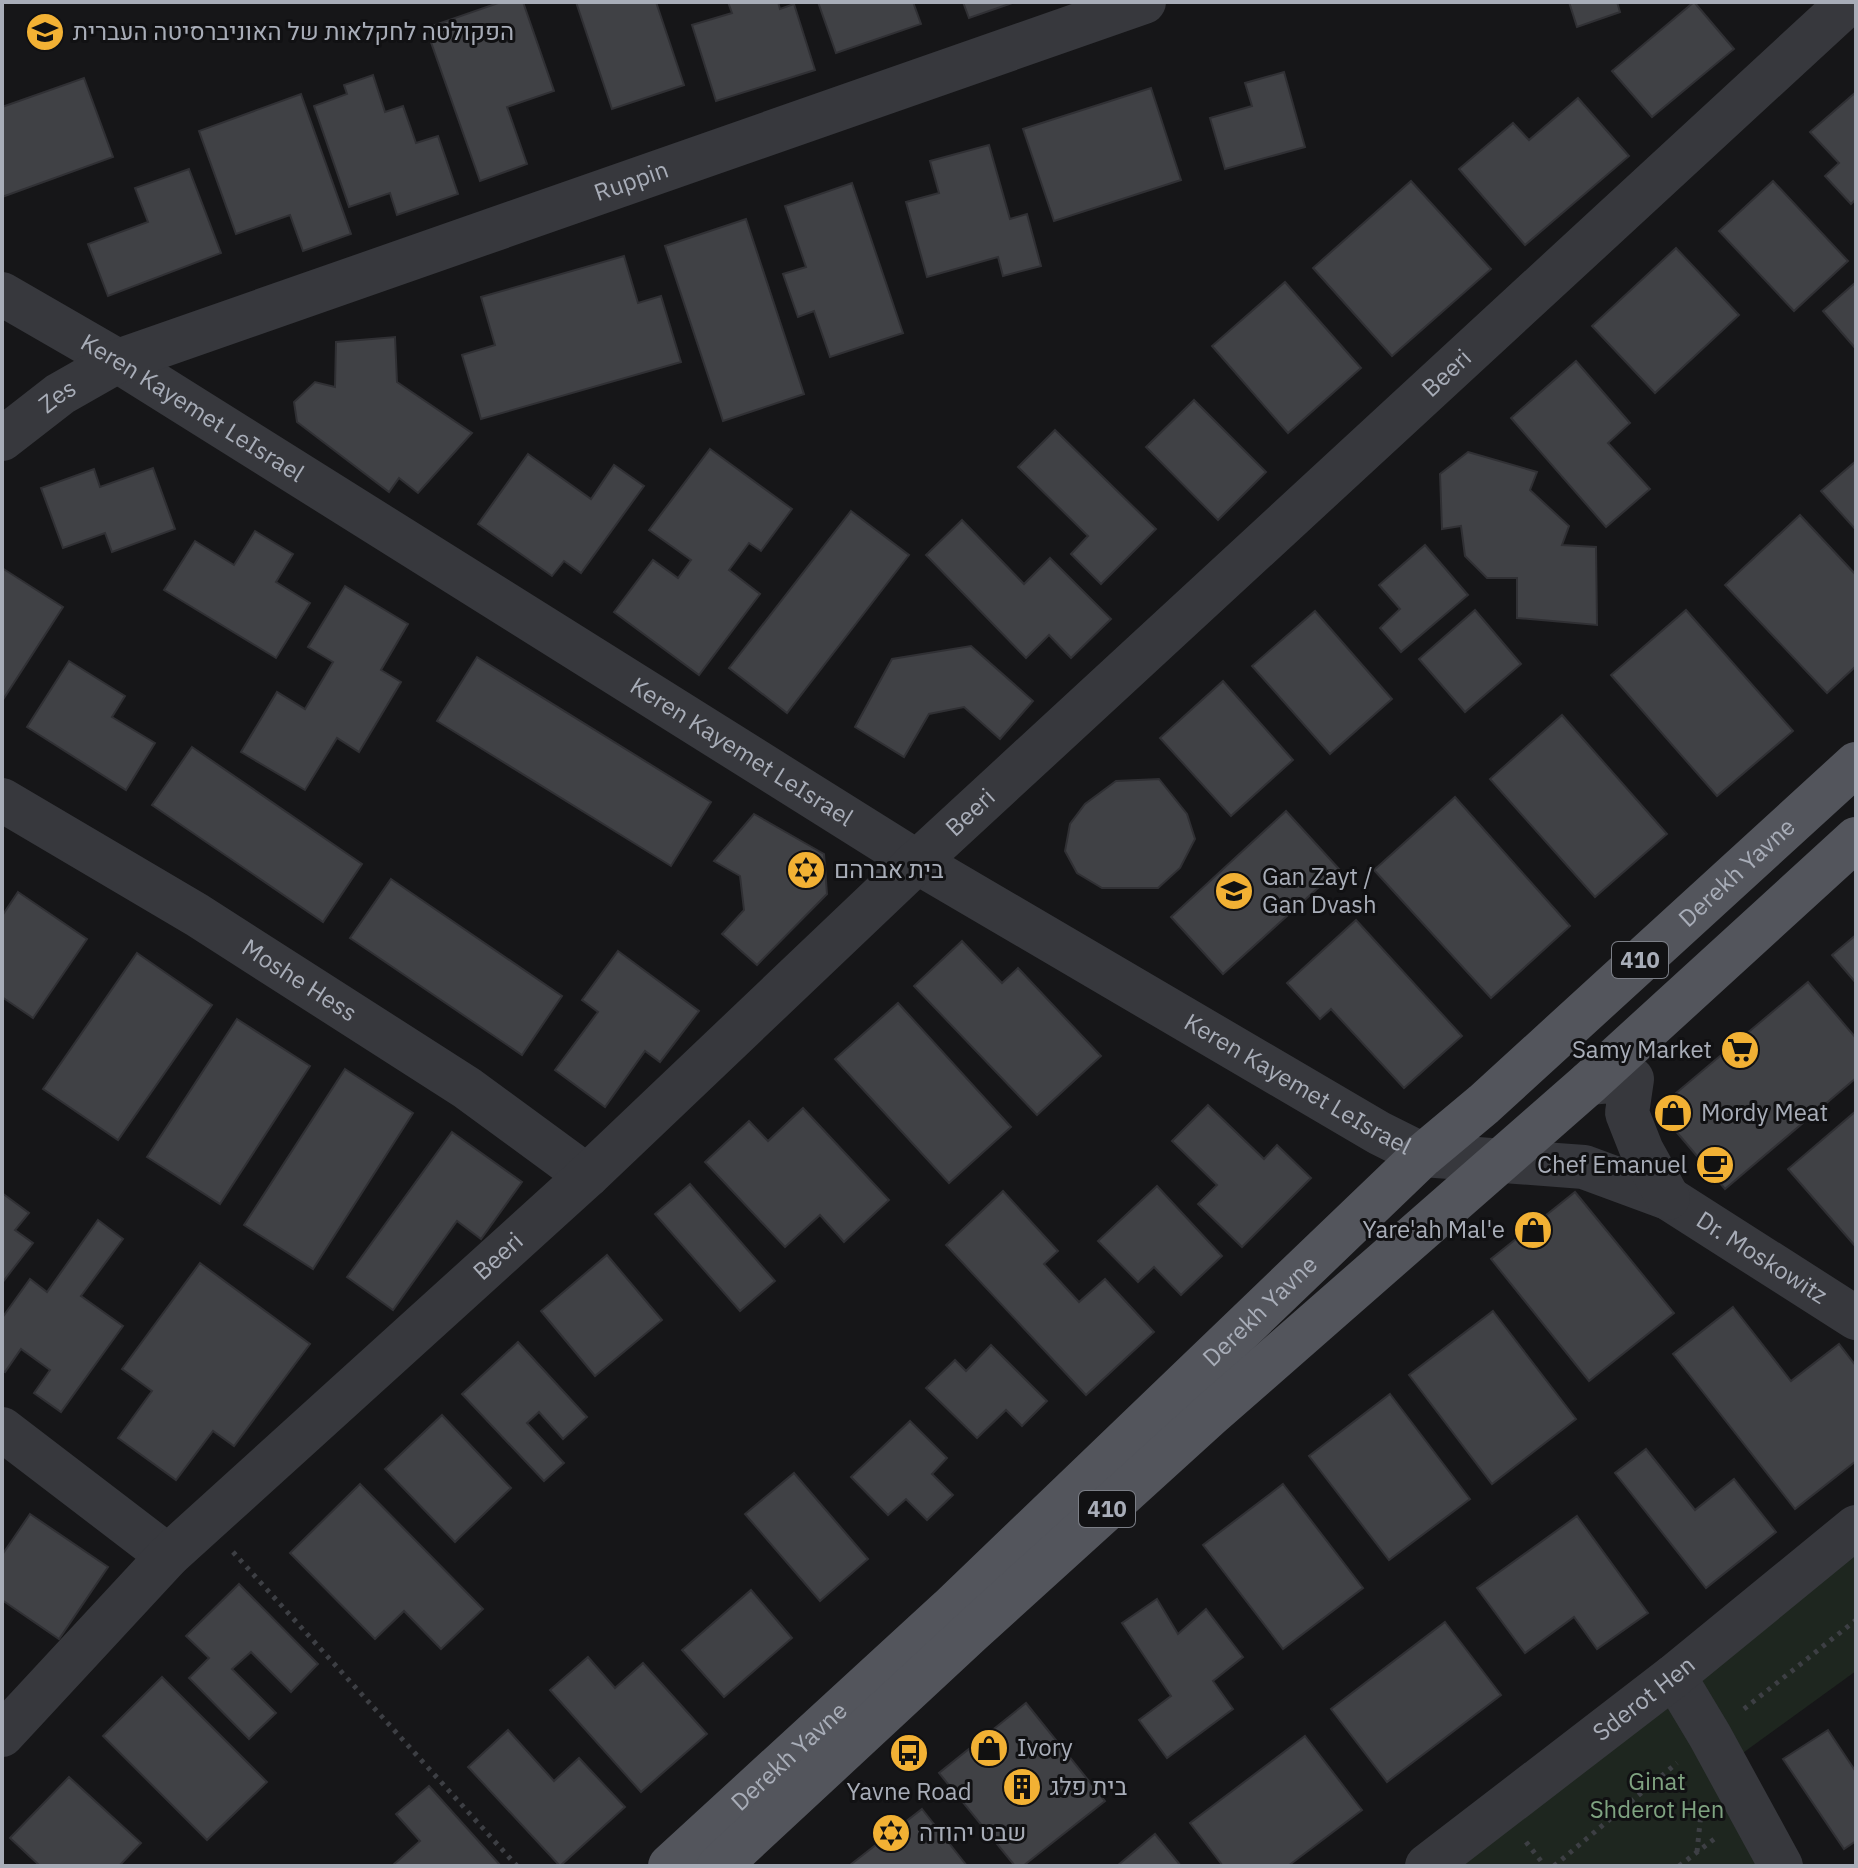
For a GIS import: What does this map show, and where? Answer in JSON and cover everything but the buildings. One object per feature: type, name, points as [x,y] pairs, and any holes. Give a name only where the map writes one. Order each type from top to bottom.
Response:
[{"type":"main road","name":"Derekh Yavne","points":[[670,1866],[950,1609],[1423,1155],[1484,1104],[1856,764]]},
{"type":"main road","name":"Derekh Yavne","points":[[719,1866],[1210,1415],[1589,1083],[1856,839]]},
{"type":"street","name":"Ruppin","points":[[118,361],[1144,2]]},
{"type":"street","name":"Beeri","points":[[2,1735],[168,1556],[587,1176],[917,862],[1849,2]]},
{"type":"street","name":"Keren Kayemet LeIsrael","points":[[2,294],[118,361],[917,862],[1366,1125],[1423,1155],[1501,1160]]},
{"type":"street","name":"Zes","points":[[2,439],[60,394],[118,361]]},
{"type":"street","name":"Moshe Hess","points":[[2,800],[197,915],[467,1088],[587,1176]]},
{"type":"street","name":"Dr. Moskowitz","points":[[1589,1083],[1632,1079],[1627,1113],[1642,1151],[1668,1198]]},
{"type":"street","name":"Dr. Moskowitz","points":[[1501,1160],[1584,1167],[1668,1198],[1856,1318]]},
{"type":"street","points":[[2,1429],[168,1556]]},
{"type":"street","name":"Sderot Hen","points":[[1427,1866],[1674,1676],[1856,1527]]},
{"type":"street","points":[[1674,1676],[1781,1866]]},
{"type":"path","points":[[206,1522],[517,1866]]},
{"type":"green space","points":[[1856,1538],[1856,1671],[1729,1763],[1685,1686]]},
{"type":"green space","name":"Ginat Shderot Hen","points":[[1676,1693],[1770,1866],[1445,1866]]},
{"type":"place","name":"הפקולטה לחקלאות של האוניברסיטה העברית","points":[[45,32]]},
{"type":"place","name":"בית אברהם","points":[[806,870]]},
{"type":"place","name":"Gan Zayt / Gan Dvash","points":[[1234,891]]},
{"type":"place","name":"Samy Market","points":[[1740,1050]]},
{"type":"place","name":"Mordy Meat","points":[[1673,1113]]},
{"type":"place","name":"Chef Emanuel","points":[[1715,1165]]},
{"type":"place","name":"Yare'ah Mal'e","points":[[1533,1230]]},
{"type":"place","name":"Ivory","points":[[989,1748]]},
{"type":"place","name":"Yavne Road","points":[[909,1753]]},
{"type":"place","name":"בית פלג","points":[[1022,1787]]},
{"type":"place","name":"שבט יהודה","points":[[891,1833]]}]
